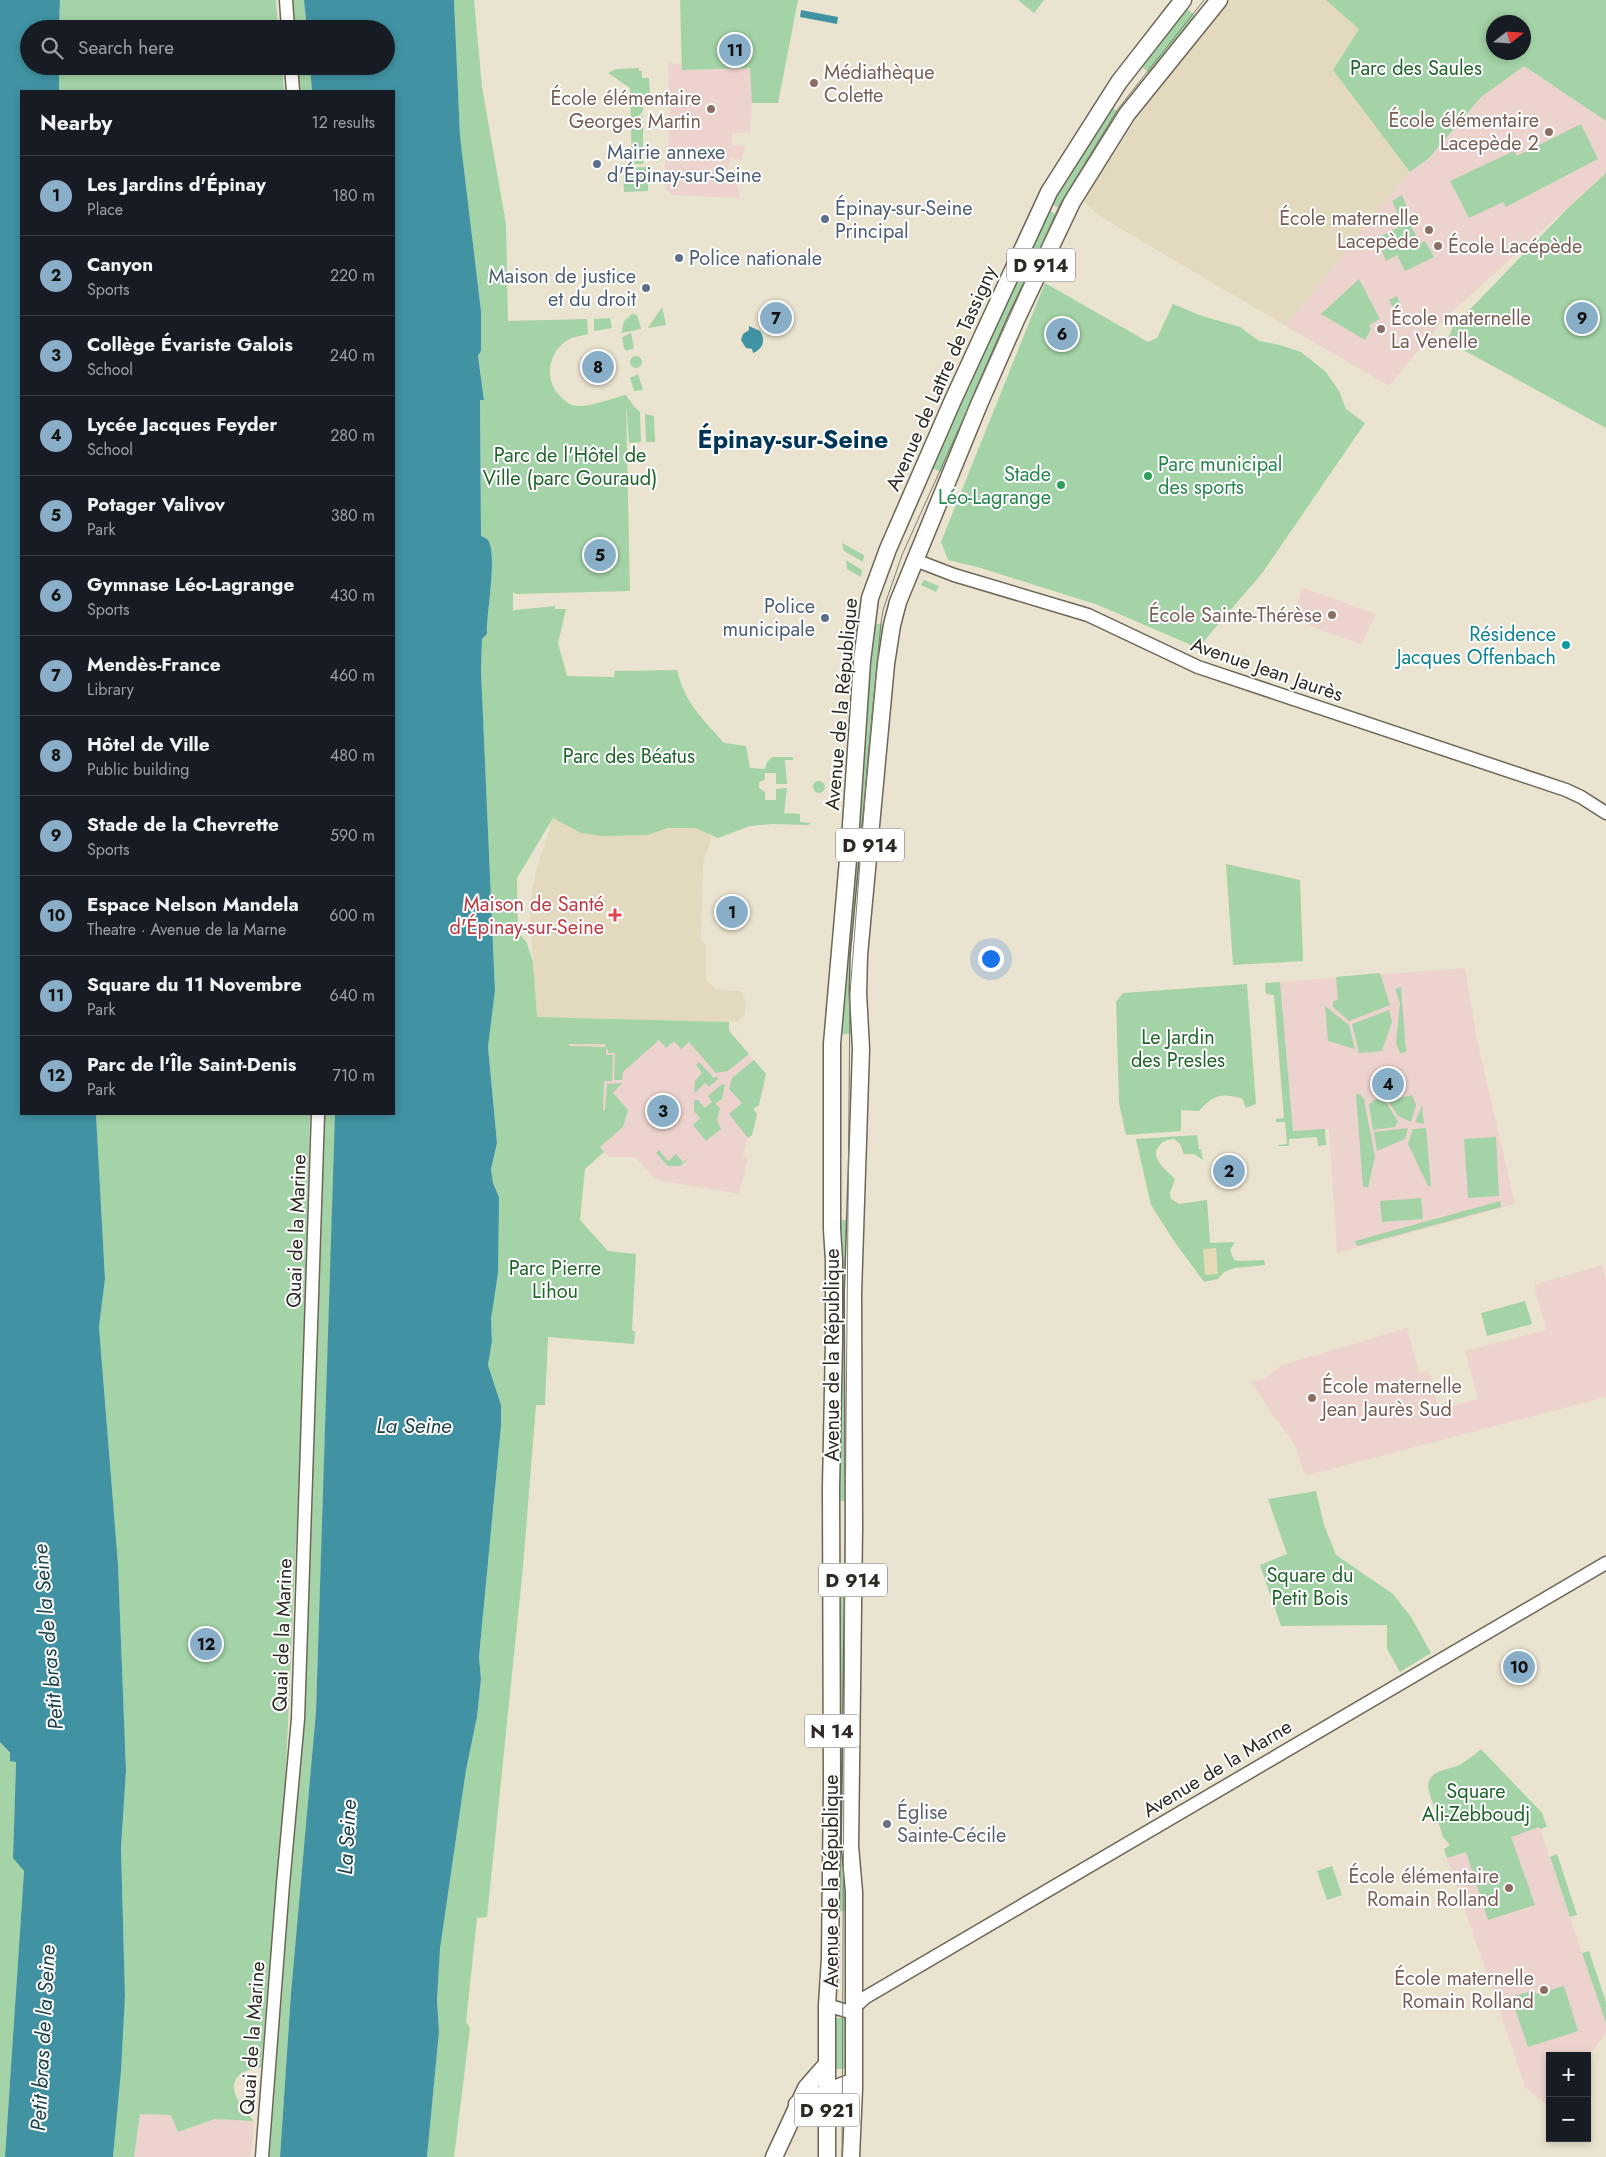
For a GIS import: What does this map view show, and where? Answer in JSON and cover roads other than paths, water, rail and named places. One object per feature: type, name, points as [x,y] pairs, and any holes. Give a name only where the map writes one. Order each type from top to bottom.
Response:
[{"type":"main road","name":"Avenue de Lattre de Tassigny","points":[[888,548],[952,400],[1050,192],[1119,82],[1183,0]]},
{"type":"main road","name":"D 914","points":[[915,560],[1008,338],[1072,202],[1127,114],[1219,0]]},
{"type":"main road","name":"Avenue de la République","points":[[827,2064],[832,1787],[831,1496],[834,1261],[832,1219],[832,1044],[851,825],[862,661],[870,598],[888,548]]},
{"type":"main road","name":"Avenue de la République","points":[[851,2157],[854,2081],[854,1892],[850,1846],[854,1527],[853,1293],[861,1049],[858,993],[859,955],[886,664],[894,611],[915,560]]},
{"type":"main road","name":"D 921","points":[[827,2064],[827,2157]]},
{"type":"main road","points":[[774,2157],[806,2088],[827,2064]]},
{"type":"main road","points":[[797,2104],[854,2081]]},
{"type":"street","points":[[286,0],[287,20]]},
{"type":"street","points":[[292,75],[293,90]]},
{"type":"street","name":"Avenue Jean Jaurès","points":[[915,560],[954,575],[1088,615],[1202,668],[1566,790],[1606,813]]},
{"type":"street","name":"Quai de la Marine","points":[[262,2157],[298,1719],[318,1115]]},
{"type":"street","name":"Avenue de la Marne","points":[[853,2013],[857,2005],[866,1997],[1606,1563]]},
{"type":"street","points":[[827,2006],[853,2013]]},
{"type":"water","name":"Petit bras de la Seine","points":[[0,0],[60,0],[59,20],[20,20],[20,75],[59,75],[59,90],[20,90],[20,1115],[96,1115],[105,1279],[99,1327],[118,1564],[126,1771],[121,1848],[125,1996],[121,2070],[113,2157],[5,2157],[24,1871],[13,1858],[16,1762],[10,1761],[10,1753],[0,1742]]},
{"type":"water","name":"La Seine","points":[[304,0],[454,0],[460,136],[481,311],[481,351],[478,356],[484,400],[480,400],[481,536],[488,540],[492,558],[487,634],[482,639],[481,670],[495,991],[488,1047],[497,1143],[491,1169],[493,1183],[499,1197],[498,1273],[491,1319],[492,1341],[488,1365],[501,1405],[501,1426],[479,1657],[481,1679],[477,1717],[466,1770],[440,1949],[437,2000],[439,2032],[427,2157],[280,2157],[291,1993],[316,1711],[335,1115],[395,1115],[395,90],[312,90],[311,75],[395,75],[395,20],[306,20]]},
{"type":"water","points":[[801,10],[838,17],[837,24],[800,17]]},
{"type":"water","points":[[749,326],[760,331],[763,338],[761,347],[753,353],[752,349],[746,348],[741,340],[743,334],[749,330]]},
{"type":"tram line","points":[[842,2157],[850,994],[868,757],[883,610],[902,555],[1060,204],[1118,109],[1204,0]]},
{"type":"place","name":"Square du 11 Novembre","points":[[735,50]]},
{"type":"place","name":"Médiathèque Colette","points":[[814,83]]},
{"type":"place","name":"École élémentaire Georges Martin","points":[[711,109]]},
{"type":"place","name":"École élémentaire Lacepède 2","points":[[1549,132]]},
{"type":"place","name":"Mairie annexe d'Épinay-sur-Seine","points":[[597,164]]},
{"type":"place","name":"Épinay-sur-Seine Principal","points":[[825,219]]},
{"type":"place","name":"École maternelle Lacepède","points":[[1429,230]]},
{"type":"place","name":"École Lacépède","points":[[1438,246]]},
{"type":"place","name":"Police nationale","points":[[679,258]]},
{"type":"place","name":"Maison de justice et du droit","points":[[646,288]]},
{"type":"place","name":"Mendès-France","points":[[776,318]]},
{"type":"place","name":"Stade de la Chevrette","points":[[1582,318]]},
{"type":"place","name":"École maternelle La Venelle","points":[[1381,329]]},
{"type":"place","name":"Gymnase Léo-Lagrange","points":[[1062,334]]},
{"type":"place","name":"Hôtel de Ville","points":[[598,367]]},
{"type":"place","name":"Parc municipal des sports","points":[[1148,476]]},
{"type":"place","name":"Stade Léo-Lagrange","points":[[1061,485]]},
{"type":"place","name":"Potager Valivov","points":[[600,555]]},
{"type":"place","name":"École Sainte-Thérèse","points":[[1332,615]]},
{"type":"place","name":"Police municipale","points":[[825,618]]},
{"type":"place","name":"Résidence Jacques Offenbach","points":[[1566,645]]},
{"type":"place","name":"Les Jardins d'Épinay","points":[[732,912]]},
{"type":"place","name":"Maison de Santé d'Épinay-sur-Seine","points":[[615,915]]},
{"type":"place","name":"Lycée Jacques Feyder","points":[[1388,1084]]},
{"type":"place","name":"Collège Évariste Galois","points":[[663,1111]]},
{"type":"place","name":"Canyon","points":[[1229,1171]]},
{"type":"place","name":"École maternelle Jean Jaurès Sud","points":[[1312,1398]]},
{"type":"place","name":"Parc de l'Île Saint-Denis","points":[[206,1644]]},
{"type":"place","name":"Espace Nelson Mandela","points":[[1519,1667]]},
{"type":"place","name":"Église Sainte-Cécile","points":[[887,1824]]},
{"type":"place","name":"École élémentaire Romain Rolland","points":[[1509,1888]]},
{"type":"place","name":"École maternelle Romain Rolland","points":[[1544,1990]]},
{"type":"district","name":"Épinay-sur-Seine","points":[[793,439]]},
{"type":"park label","name":"Parc des Saules","points":[[1416,68]]},
{"type":"park label","name":"Parc de l'Hôtel de Ville (parc Gouraud)","points":[[570,466]]},
{"type":"park label","name":"Parc des Béatus","points":[[629,756]]},
{"type":"park label","name":"Le Jardin des Presles","points":[[1178,1048]]},
{"type":"park label","name":"Parc Pierre Lihou","points":[[555,1280]]},
{"type":"park label","name":"Square du Petit Bois","points":[[1310,1586]]},
{"type":"park label","name":"Square Ali-Zebboudj","points":[[1476,1802]]}]
